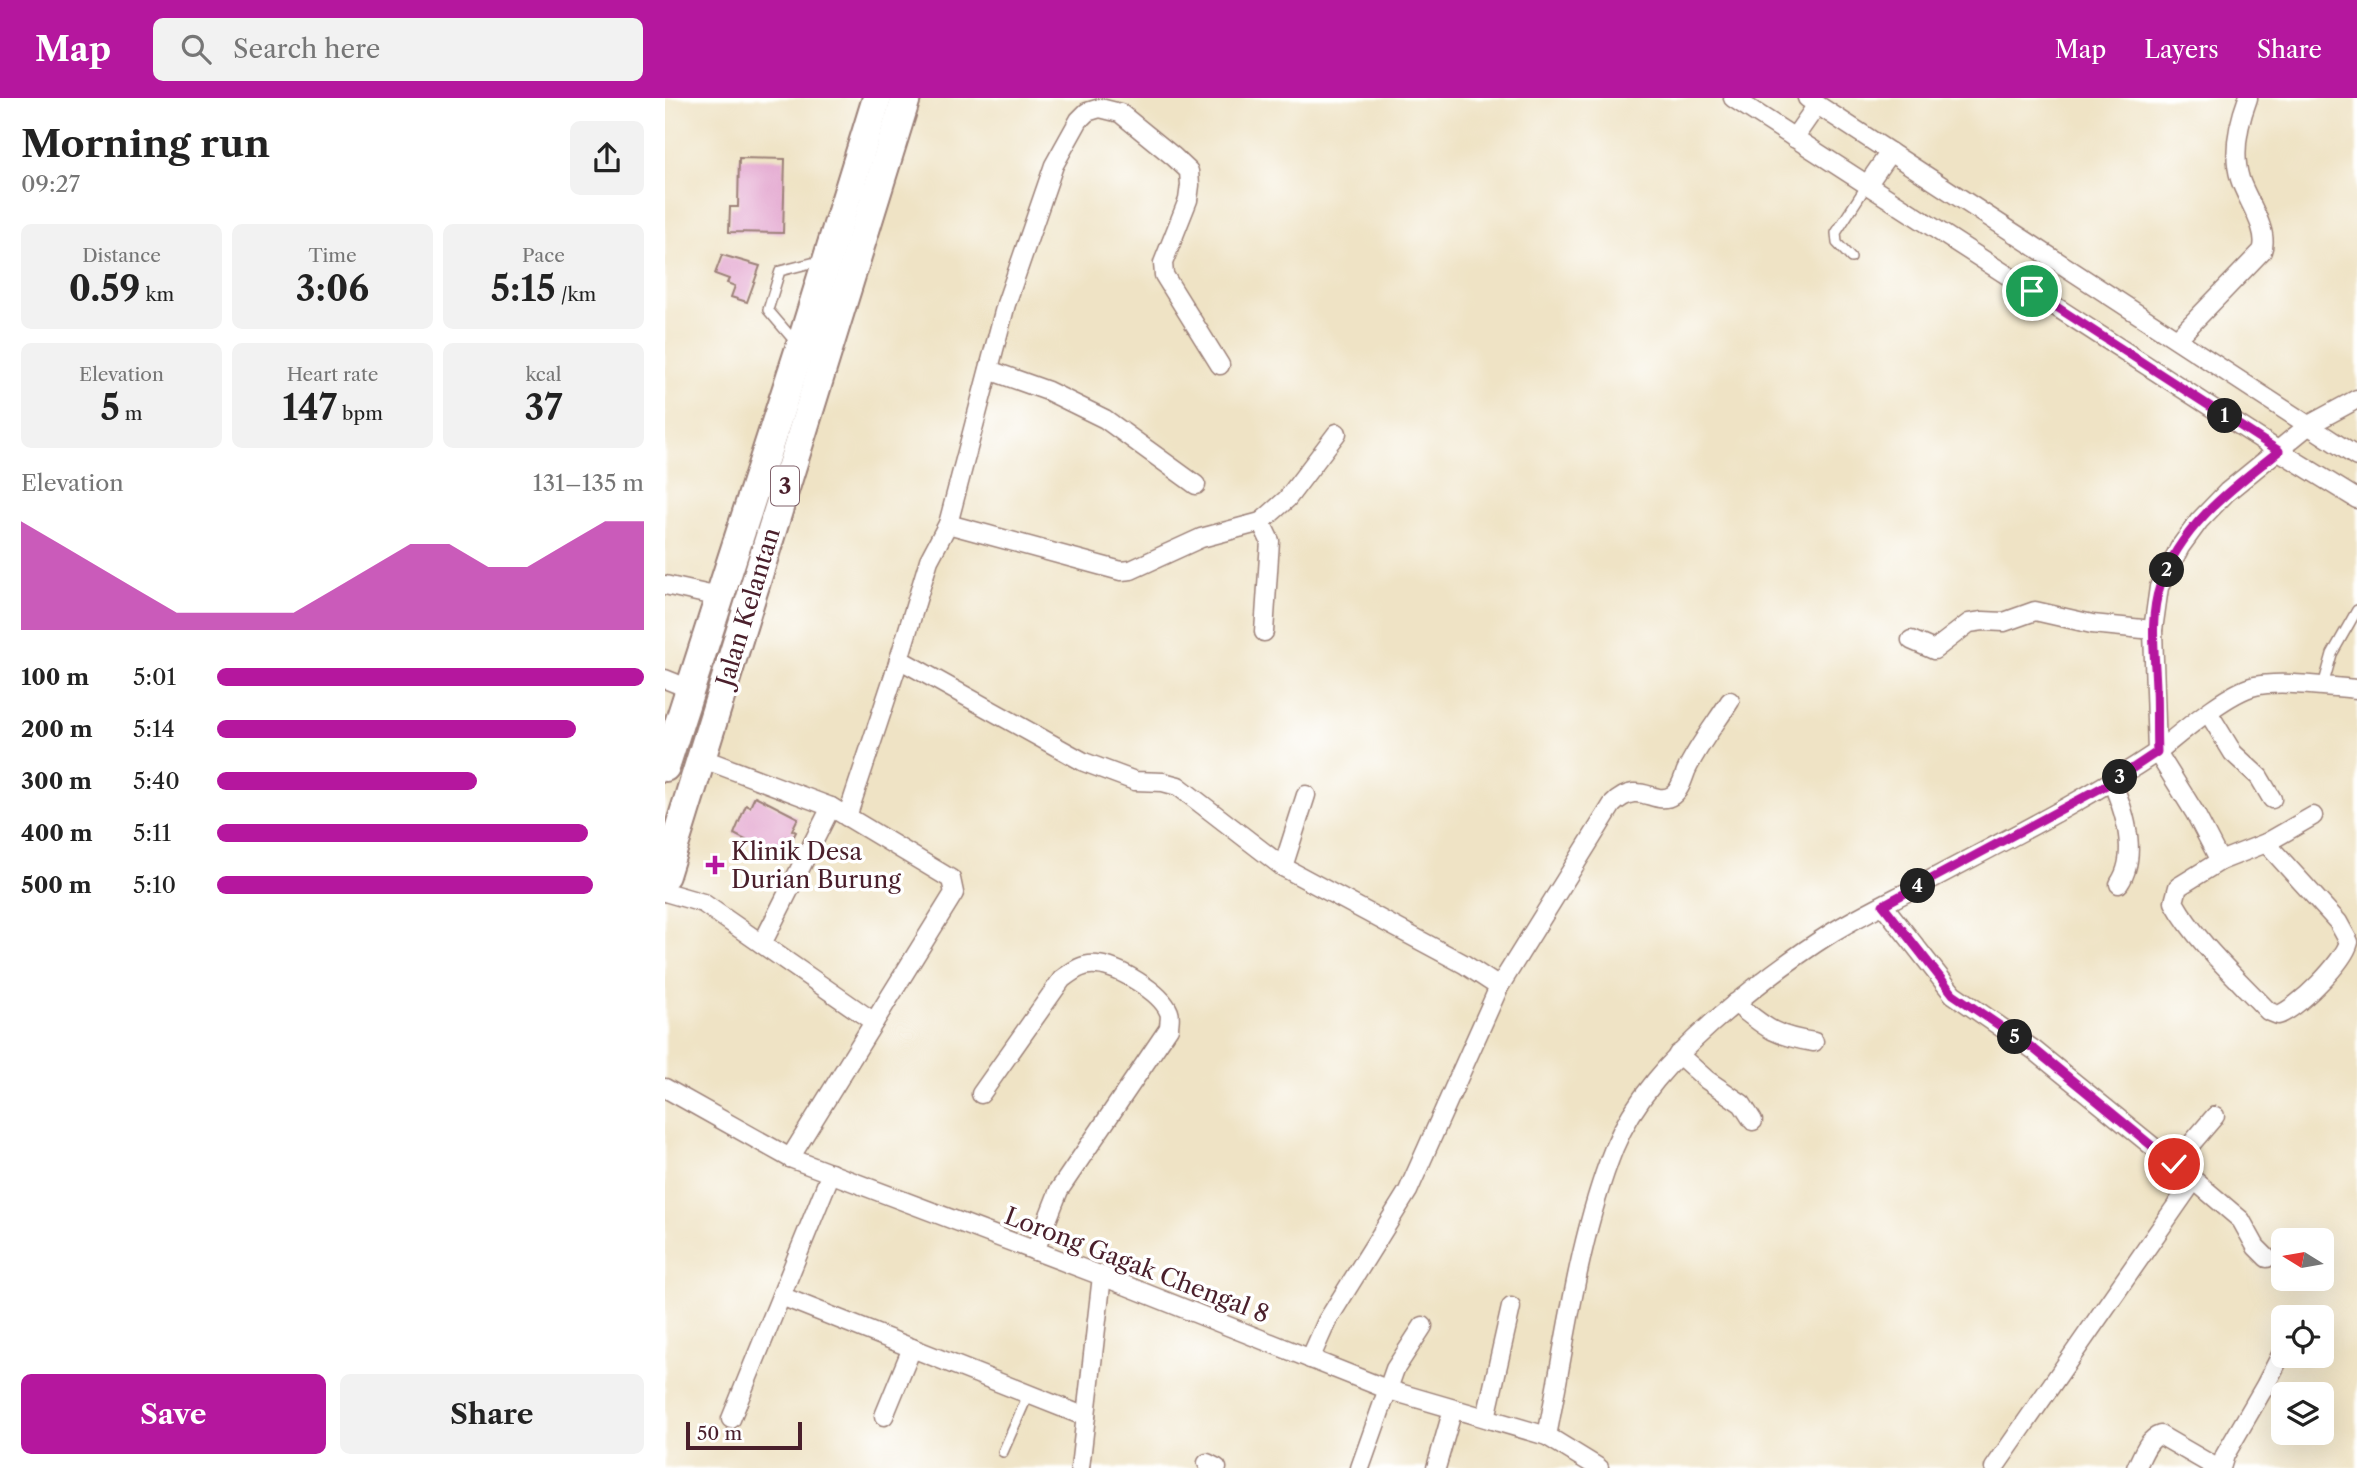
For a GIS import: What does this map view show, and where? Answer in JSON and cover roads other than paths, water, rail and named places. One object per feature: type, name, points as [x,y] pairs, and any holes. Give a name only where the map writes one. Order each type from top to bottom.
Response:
[{"type":"highway","name":"Jalan Kelantan","points":[[665,767],[678,684],[719,597],[877,98]]},
{"type":"highway","name":"Jalan Kelantan","points":[[665,875],[906,98]]},
{"type":"street","points":[[1733,98],[2357,499]]},
{"type":"street","points":[[2177,339],[2262,251],[2264,245],[2254,209],[2239,178],[2238,135],[2248,98]]},
{"type":"street","points":[[1794,138],[1812,101],[2177,339],[2306,427],[2357,457]]},
{"type":"street","points":[[847,817],[929,560],[948,524],[1006,304],[1055,165],[1079,120],[1087,112],[1100,108],[1120,114],[1189,171],[1188,200],[1163,263],[1164,275],[1220,365]]},
{"type":"street","points":[[1867,185],[1890,152]]},
{"type":"street","points":[[989,370],[1048,391],[1105,419],[1196,485]]},
{"type":"street","points":[[2220,861],[2195,813],[2157,752],[2153,630],[2159,587],[2180,547],[2199,521],[2227,492],[2306,427],[2357,399]]},
{"type":"street","points":[[948,524],[1121,570],[1131,570],[1201,538],[1261,522],[1287,499],[1337,433]]},
{"type":"street","points":[[1261,522],[1270,541],[1264,632]]},
{"type":"street","points":[[665,585],[719,597]]},
{"type":"street","points":[[1911,640],[1934,650],[1969,623],[2004,622],[2035,611],[2092,624],[2153,630]]},
{"type":"street","points":[[899,659],[1083,762],[1135,781],[1163,782],[1178,786],[1283,867],[1464,964],[1499,987]]},
{"type":"street","points":[[1547,1436],[1587,1235],[1614,1148],[1631,1113],[1678,1054],[1781,965],[1835,930],[2112,782],[2209,712],[2255,686],[2357,689]]},
{"type":"street","points":[[1310,1359],[1327,1321],[1408,1191],[1499,987],[1612,805],[1622,795],[1635,791],[1663,798],[1672,796],[1730,701]]},
{"type":"street","points":[[2209,712],[2233,753],[2259,777],[2272,799]]},
{"type":"street","points":[[701,758],[831,807],[951,879],[954,887],[954,893],[790,1158]]},
{"type":"street","points":[[2112,782],[2123,812],[2129,853],[2126,874],[2119,884]]},
{"type":"street","points":[[1283,867],[1306,795]]},
{"type":"street","points":[[762,944],[831,807]]},
{"type":"street","points":[[2266,843],[2338,922],[2349,942],[2344,956],[2283,1014],[2268,1011],[2182,916],[2174,902],[2178,887],[2220,861],[2266,843],[2313,816]]},
{"type":"street","points":[[665,892],[703,903],[874,1022]]},
{"type":"street","points":[[1883,905],[1953,994],[2034,1049],[2194,1180],[2241,1220],[2256,1247],[2267,1258]]},
{"type":"street","points":[[981,1094],[1062,979],[1076,968],[1096,964],[1122,971],[1163,1002],[1170,1014],[1169,1028],[1059,1191],[1035,1251]]},
{"type":"street","points":[[1735,1003],[1772,1032],[1787,1038],[1814,1042]]},
{"type":"street","points":[[1678,1054],[1707,1080],[1742,1104],[1753,1121]]},
{"type":"street","name":"Lorong Gagak Chengal 8","points":[[665,1088],[790,1158],[1102,1276],[1389,1390],[1547,1436],[1599,1468]]},
{"type":"street","points":[[2174,1164],[2215,1116]]},
{"type":"street","points":[[731,1419],[831,1173]]},
{"type":"street","points":[[1994,1468],[2194,1180]]},
{"type":"street","points":[[1080,1468],[1102,1276]]},
{"type":"street","points":[[781,1297],[1086,1417]]},
{"type":"street","points":[[1486,1418],[1511,1307]]},
{"type":"street","points":[[1360,1468],[1399,1361],[1423,1326]]},
{"type":"street","points":[[884,1416],[912,1348]]},
{"type":"street","points":[[2136,1468],[2149,1443],[2154,1437],[2160,1436],[2219,1468],[2274,1368]]},
{"type":"street","points":[[1436,1468],[1453,1409]]},
{"type":"lane","points":[[1851,258],[1837,243],[1836,233],[1867,185]]},
{"type":"lane","points":[[800,348],[768,310],[780,271],[827,259]]},
{"type":"lane","points":[[2323,687],[2332,654],[2357,610]]},
{"type":"lane","points":[[1003,1452],[1028,1395]]},
{"type":"place","name":"Klinik Desa Durian Burung","points":[[715,865]]}]
